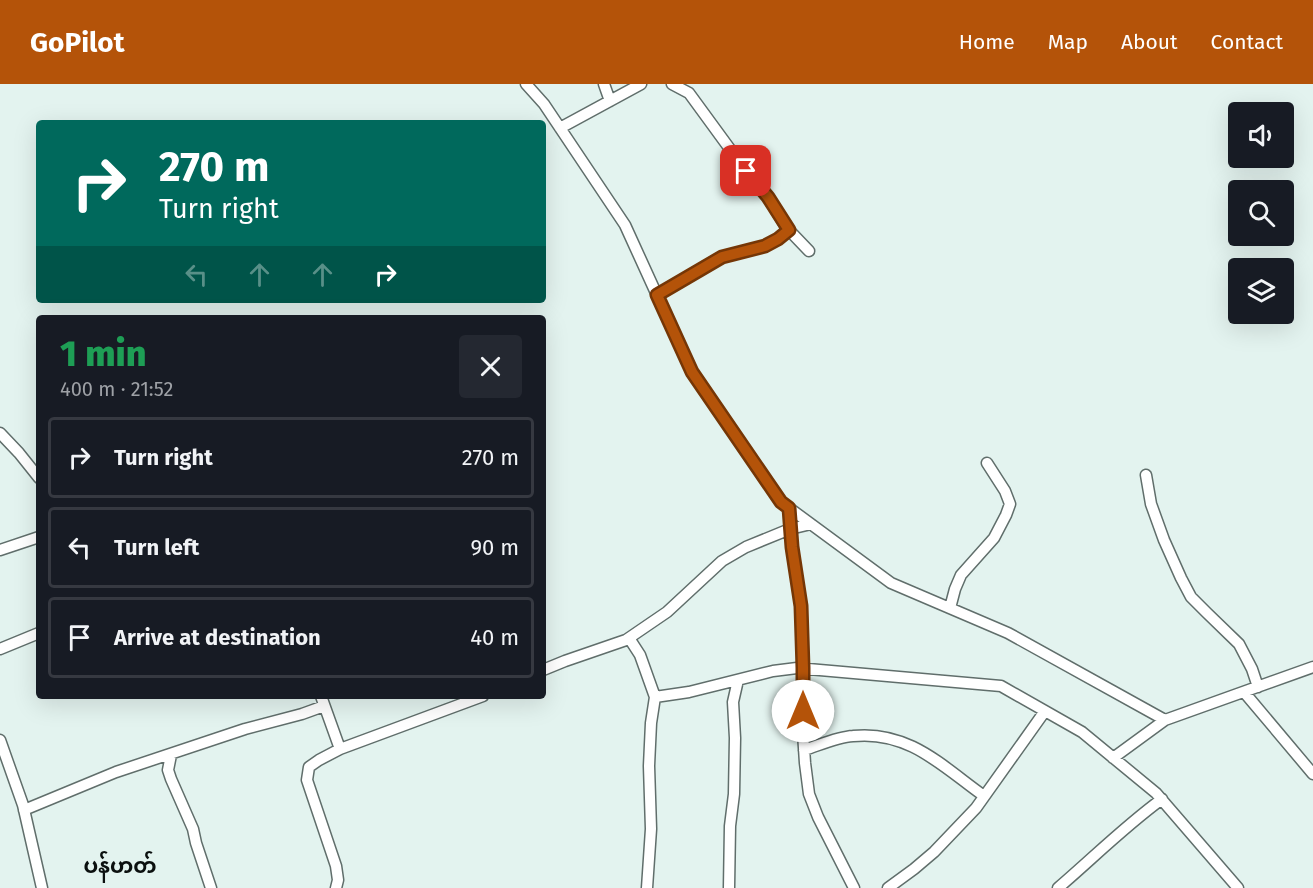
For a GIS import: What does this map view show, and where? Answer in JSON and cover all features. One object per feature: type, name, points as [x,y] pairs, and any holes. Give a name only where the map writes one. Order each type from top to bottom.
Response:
[{"type":"street","points":[[525,84],[544,104],[625,225],[692,372],[781,502],[891,583],[1008,633],[1165,720]]},
{"type":"street","points":[[604,84],[610,101]]},
{"type":"street","points":[[560,128],[641,84]]},
{"type":"street","points":[[672,84],[689,93],[768,197],[789,230],[809,251]]},
{"type":"street","points":[[657,295],[722,257],[765,246],[789,230]]},
{"type":"street","points":[[0,433],[20,453],[36,474]]},
{"type":"street","points":[[950,608],[961,575],[994,538],[1010,504],[1005,491],[987,464]]},
{"type":"street","points":[[1146,475],[1151,504],[1164,540],[1191,597],[1239,644],[1258,687]]},
{"type":"street","points":[[789,508],[801,606],[804,750],[809,794],[818,817],[854,888]]},
{"type":"street","points":[[546,669],[630,638],[667,612],[722,561],[746,547],[790,529],[811,524]]},
{"type":"street","points":[[0,550],[36,538]]},
{"type":"street","points":[[0,649],[36,634]]},
{"type":"street","points":[[630,638],[640,655],[655,697],[649,766],[651,829],[647,888]]},
{"type":"street","points":[[1113,758],[1165,720],[1313,667]]},
{"type":"street","points":[[655,697],[689,692],[773,671],[797,668],[1001,686],[1082,732],[1156,793],[1238,888]]},
{"type":"street","points":[[729,888],[730,826],[734,794],[733,702],[738,680]]},
{"type":"street","points":[[1244,692],[1313,774]]},
{"type":"street","points":[[336,888],[338,880],[336,866],[307,780],[309,767],[340,748],[475,699]]},
{"type":"street","points":[[24,810],[116,772],[323,701],[340,748]]},
{"type":"street","points":[[888,888],[934,852],[976,808],[1045,711]]},
{"type":"street","points":[[804,750],[851,736],[868,735],[904,742],[935,759],[984,796]]},
{"type":"street","points":[[0,740],[24,810],[42,888]]},
{"type":"street","points":[[171,755],[168,770],[194,829],[196,843],[211,888]]},
{"type":"street","points":[[1058,888],[1134,819],[1162,799]]},
{"type":"district","name":"ပန်ဟတ်","points":[[120,866]]},
{"type":"route","points":[[746,171],[768,197],[789,230],[765,246],[722,257],[657,295],[692,372],[781,502],[789,508],[801,606],[803,711]]}]
